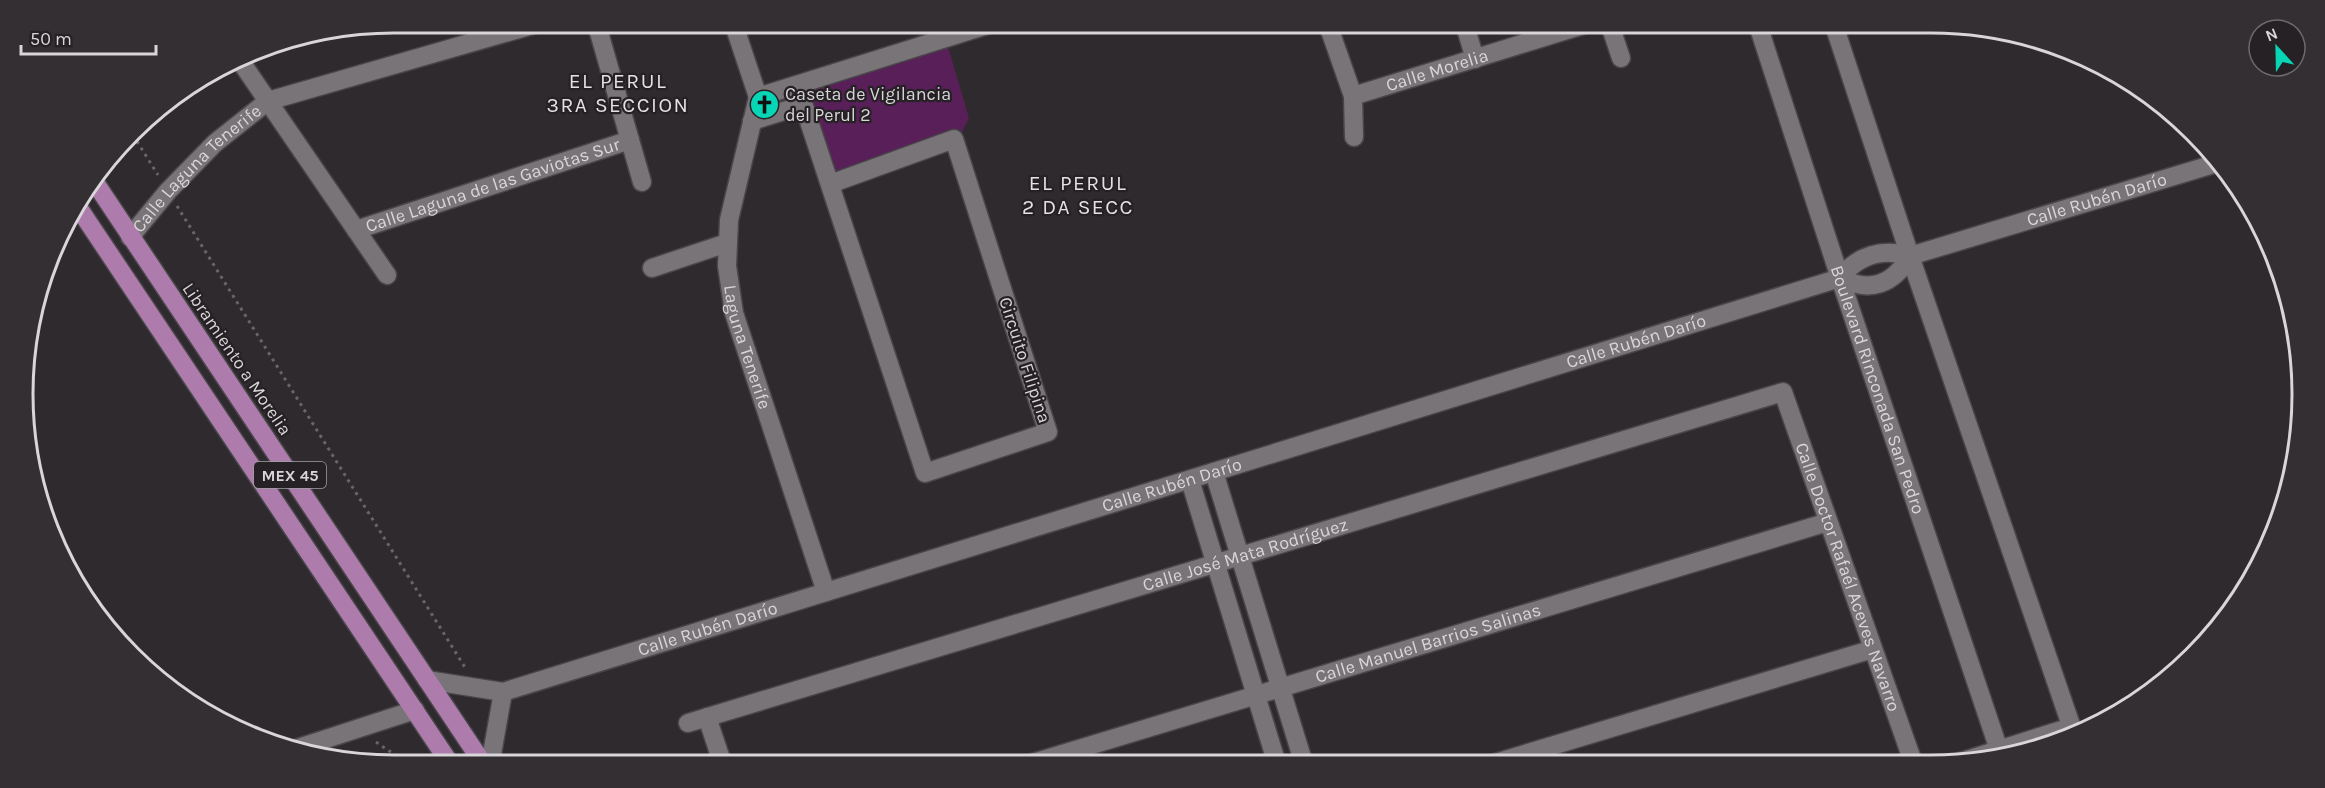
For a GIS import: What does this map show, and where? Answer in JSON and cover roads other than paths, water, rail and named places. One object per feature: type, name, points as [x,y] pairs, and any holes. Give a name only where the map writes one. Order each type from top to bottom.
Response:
[{"type":"highway","name":"Libramiento a Morelia","points":[[98,187],[477,755]]},
{"type":"highway","name":"MEX 45","points":[[82,212],[444,755]]},
{"type":"street","name":"Calle Laguna Tenerife","points":[[130,237],[168,191],[215,143],[268,101],[505,33]]},
{"type":"street","points":[[599,33],[642,182]]},
{"type":"street","points":[[737,33],[758,97],[963,33]]},
{"type":"street","points":[[1331,33],[1353,96],[1354,136]]},
{"type":"street","points":[[1467,33],[1475,59]]},
{"type":"street","name":"Calle Morelia","points":[[1353,96],[1558,33]]},
{"type":"street","points":[[1613,33],[1621,58]]},
{"type":"street","name":"Boulevard Rinconada San Pedro","points":[[1761,33],[1840,278],[1998,748]]},
{"type":"street","points":[[1837,33],[1910,256],[2071,727]]},
{"type":"street","points":[[244,66],[387,275]]},
{"type":"street","name":"Circuito Filipina","points":[[797,85],[926,473],[1048,432],[954,139],[830,184]]},
{"type":"street","name":"Laguna Tenerife","points":[[758,97],[729,220],[727,266],[734,312],[826,592]]},
{"type":"street","points":[[752,121],[803,105]]},
{"type":"street","name":"Calle Laguna de las Gaviotas Sur","points":[[356,231],[630,140]]},
{"type":"street","name":"Calle Rubén Darío","points":[[427,680],[503,692],[1840,278],[1856,262],[1876,253],[1888,252],[1910,256],[2210,165]]},
{"type":"street","points":[[652,268],[727,243]]},
{"type":"street","points":[[1840,278],[1863,286],[1875,285],[1896,275],[1910,256]]},
{"type":"street","name":"Calle Doctor Rafaél Aceves Navarro","points":[[1783,392],[1911,755]]},
{"type":"street","name":"Calle José Mata Rodríguez","points":[[688,723],[1783,392]]},
{"type":"street","points":[[1214,472],[1301,755]]},
{"type":"street","points":[[1190,480],[1274,755]]},
{"type":"street","name":"Calle Manuel Barrios Salinas","points":[[1059,755],[1828,522]]},
{"type":"street","points":[[1522,755],[1873,649]]},
{"type":"street","points":[[492,755],[503,692]]},
{"type":"street","points":[[309,745],[415,710]]},
{"type":"street","points":[[707,717],[720,755]]},
{"type":"place","name":"Caseta de Vigilancia del Perul 2","points":[[764,104]]},
{"type":"district","name":"EL PERUL 3RA SECCION","points":[[618,93]]},
{"type":"district","name":"EL PERUL 2 DA SECC","points":[[1078,195]]}]
